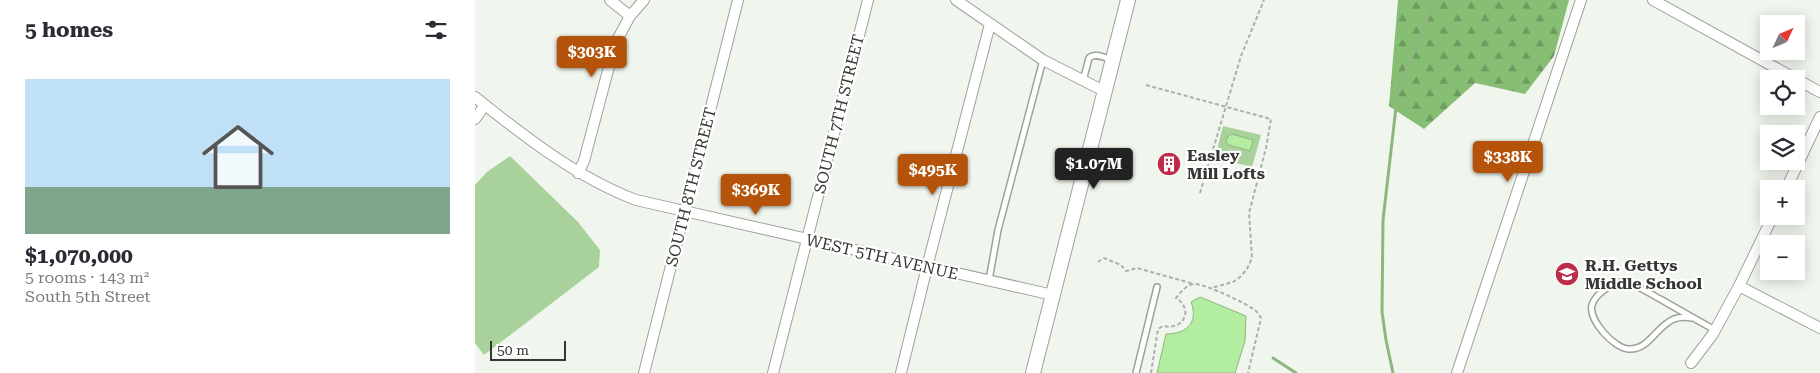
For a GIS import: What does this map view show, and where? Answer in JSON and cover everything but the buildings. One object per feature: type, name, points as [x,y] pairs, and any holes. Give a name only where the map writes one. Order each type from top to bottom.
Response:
[{"type":"street","points":[[610,0],[630,16]]},
{"type":"street","points":[[578,173],[584,161],[615,44],[630,16],[644,0]]},
{"type":"street","name":"SOUTH 8TH STREET","points":[[643,373],[738,0]]},
{"type":"street","name":"SOUTH 7TH STREET","points":[[773,373],[868,0]]},
{"type":"street","points":[[955,0],[1043,60],[1104,91]]},
{"type":"street","points":[[1033,373],[1128,0]]},
{"type":"street","points":[[1457,373],[1581,0]]},
{"type":"street","points":[[1653,0],[1780,70]]},
{"type":"street","points":[[901,373],[990,24]]},
{"type":"street","points":[[1805,84],[1820,92]]},
{"type":"street","name":"WEST 5TH AVENUE","points":[[475,97],[578,173],[610,190],[636,200],[1053,295]]},
{"type":"street","points":[[475,118],[485,105]]},
{"type":"street","points":[[1790,180],[1820,117]]},
{"type":"street","points":[[1691,363],[1715,330],[1769,225]]},
{"type":"street","points":[[1739,286],[1820,328]]},
{"type":"lane","points":[[1083,82],[1091,55],[1094,54],[1113,61]]},
{"type":"lane","points":[[989,281],[998,230],[1043,60]]},
{"type":"lane","points":[[1692,318],[1675,318],[1665,324],[1643,346],[1625,349],[1613,342],[1601,330],[1594,318],[1591,306],[1598,294],[1610,286],[1623,282],[1638,287],[1715,330]]},
{"type":"lane","points":[[1136,373],[1157,287]]},
{"type":"path","points":[[1200,193],[1241,56],[1264,0]]},
{"type":"path","points":[[1146,85],[1271,119],[1266,148],[1249,213],[1252,258],[1247,269],[1239,278],[1233,282],[1211,288]]},
{"type":"path","points":[[1098,262],[1105,258],[1121,265],[1127,271],[1137,268],[1211,288],[1257,312],[1261,318],[1248,373]]},
{"type":"path","points":[[1151,373],[1155,341],[1159,329],[1163,326],[1170,328],[1177,326],[1182,322],[1185,308],[1177,298],[1185,288],[1195,284]]},
{"type":"shaded area","points":[[1223,126],[1261,135],[1252,167],[1215,158]]},
{"type":"shaded area","points":[[1232,134],[1253,140],[1250,151],[1229,145],[1226,142],[1228,136]]},
{"type":"shaded area","points":[[510,156],[578,222],[600,250],[599,267],[484,355],[475,343],[475,185],[487,172]]},
{"type":"shaded area","points":[[1200,297],[1246,316],[1245,341],[1235,373],[1157,373],[1166,334],[1179,332],[1189,326],[1193,316],[1191,302]]},
{"type":"green space","points":[[1398,0],[1569,0],[1554,56],[1525,94],[1475,83],[1424,129],[1389,106]]},
{"type":"waterway","points":[[1393,373],[1382,312],[1383,220],[1398,90],[1435,0]]},
{"type":"waterway","points":[[1273,358],[1296,373]]},
{"type":"place","name":"Easley Mill Lofts","points":[[1169,164]]},
{"type":"place","name":"R.H. Gettys Middle School","points":[[1567,274]]}]
